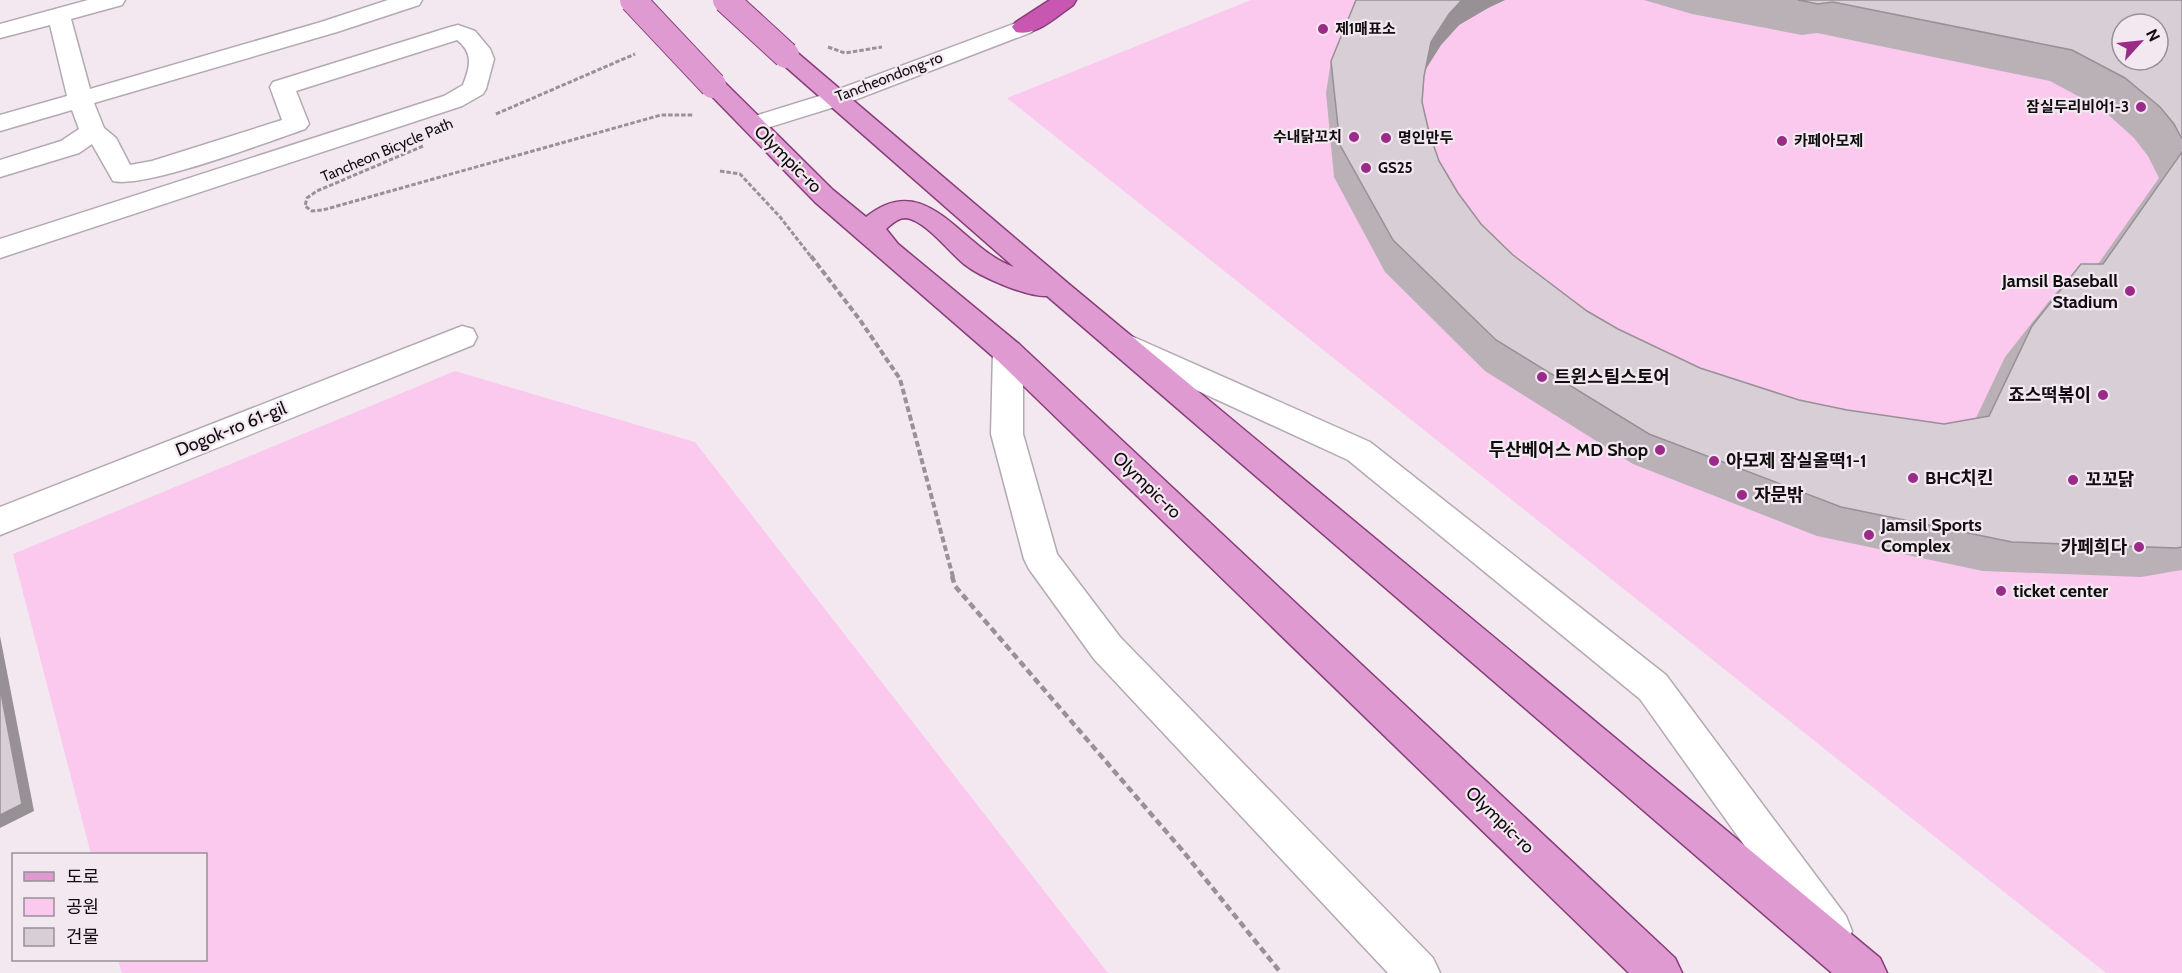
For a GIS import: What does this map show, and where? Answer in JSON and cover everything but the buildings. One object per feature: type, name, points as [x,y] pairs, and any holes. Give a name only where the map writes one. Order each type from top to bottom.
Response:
[{"type":"highway","points":[[1024,27],[1065,0]]},
{"type":"main road","name":"Olympic-ro","points":[[633,0],[713,85],[824,196],[1008,352],[1660,973]]},
{"type":"main road","points":[[726,0],[835,99],[1060,292],[1860,968]]},
{"type":"main road","points":[[894,256],[879,241],[871,227],[882,215],[894,208],[915,209],[988,267],[1060,292]]},
{"type":"street","points":[[0,31],[114,0]]},
{"type":"street","points":[[329,27],[367,0]]},
{"type":"street","points":[[0,123],[329,27],[411,0]]},
{"type":"street","points":[[0,249],[453,101],[474,89],[483,62],[481,50],[466,34],[458,32],[282,87],[296,124],[156,169],[123,175],[107,144],[93,131],[80,99],[59,15]]},
{"type":"street","name":"Tancheondong-ro","points":[[754,124],[835,99],[1024,27]]},
{"type":"street","points":[[0,169],[70,147],[93,131]]},
{"type":"street","name":"Dogok-ro 61-gil","points":[[0,521],[462,338]]},
{"type":"street","points":[[1119,342],[1359,452],[1653,687],[1860,968]]},
{"type":"street","points":[[1008,352],[1007,434],[1041,560],[1107,648],[1418,973]]},
{"type":"path","points":[[824,46],[844,53],[889,45]]},
{"type":"path","points":[[490,117],[641,51]]},
{"type":"path","name":"Tancheon Bicycle Path","points":[[425,145],[317,191],[307,198],[305,206],[312,211],[323,210],[661,115],[699,115]]},
{"type":"path","points":[[720,171],[740,174],[780,217],[860,320],[900,379],[955,586],[1182,850],[1281,973]]},
{"type":"green space","name":"Jamsil Sports Complex","points":[[1251,0],[2182,0],[2182,973],[2106,973],[1007,98]]},
{"type":"green space","points":[[455,371],[695,442],[1108,973],[122,973],[118,961],[207,961],[207,853],[91,853],[13,554]]},
{"type":"place","name":"제1매표소","points":[[1323,29]]},
{"type":"place","name":"잠실두리비어1-3","points":[[2141,107]]},
{"type":"place","name":"수내닭꼬치","points":[[1354,137]]},
{"type":"place","name":"명인만두","points":[[1386,138]]},
{"type":"place","name":"카페아모제","points":[[1782,141]]},
{"type":"place","name":"GS25","points":[[1366,168]]},
{"type":"place","name":"Jamsil Baseball Stadium","points":[[2130,291]]},
{"type":"place","name":"트윈스팀스토어","points":[[1542,377]]},
{"type":"place","name":"죠스떡볶이","points":[[2103,395]]},
{"type":"place","name":"두산베어스 MD Shop","points":[[1660,450]]},
{"type":"place","name":"아모제 잠실올떡1-1","points":[[1714,461]]},
{"type":"place","name":"BHC치킨","points":[[1913,478]]},
{"type":"place","name":"꼬꼬닭","points":[[2073,480]]},
{"type":"place","name":"자문밖","points":[[1742,495]]},
{"type":"place","name":"Jamsil Sports Complex","points":[[1869,535]]},
{"type":"place","name":"카페희다","points":[[2139,547]]},
{"type":"place","name":"ticket center","points":[[2001,591]]}]
